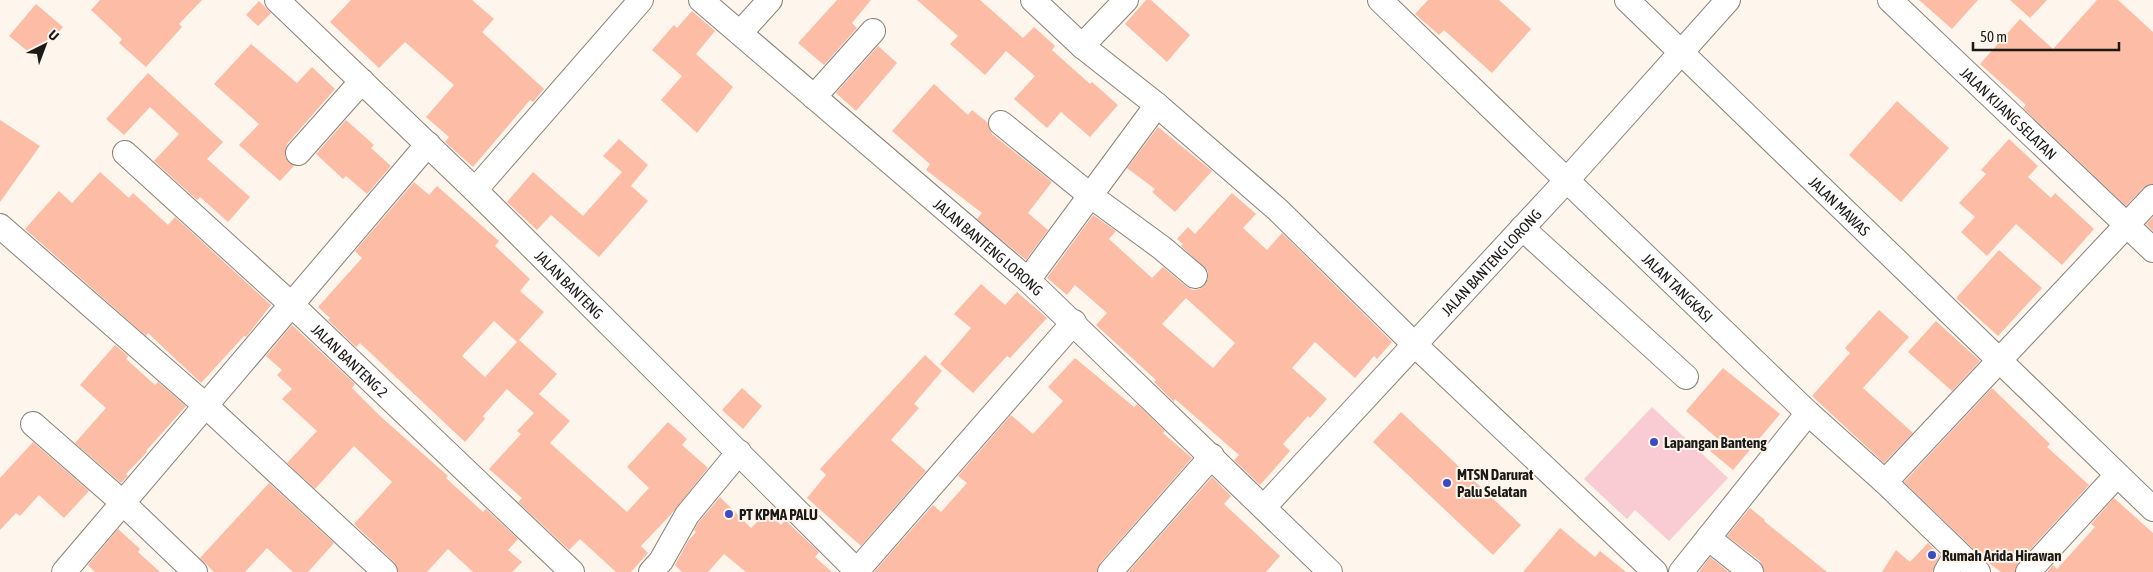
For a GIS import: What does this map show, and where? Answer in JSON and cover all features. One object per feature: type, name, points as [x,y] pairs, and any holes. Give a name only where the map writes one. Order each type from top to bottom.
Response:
[{"type":"street","name":"JALAN BANTENG","points":[[277,0],[475,190],[857,572]]},
{"type":"street","points":[[475,190],[641,0]]},
{"type":"street","name":"JALAN BANTENG LORONG","points":[[701,0],[1028,280],[1074,322],[1330,572]]},
{"type":"street","points":[[740,33],[770,0]]},
{"type":"street","points":[[1033,0],[1082,46],[1157,105],[1278,210],[1414,344],[1655,572]]},
{"type":"street","points":[[1082,46],[1126,0]]},
{"type":"street","name":"JALAN TANGKASI","points":[[1380,0],[1808,413],[1885,482],[1951,563],[1978,572]]},
{"type":"street","name":"JALAN MAWAS","points":[[1627,0],[2000,358],[2153,509]]},
{"type":"street","points":[[1567,180],[1728,0]]},
{"type":"street","name":"JALAN KIJANG SELATAN","points":[[1890,0],[2153,250]]},
{"type":"street","points":[[814,97],[873,32]]},
{"type":"street","points":[[298,153],[362,82]]},
{"type":"street","points":[[1028,280],[1157,105]]},
{"type":"street","points":[[1001,123],[1091,196],[1162,248],[1195,276]]},
{"type":"street","points":[[64,572],[428,144]]},
{"type":"street","name":"JALAN BANTENG 2","points":[[126,153],[292,305],[572,572]]},
{"type":"street","name":"JALAN BANTENG LORONG","points":[[1264,507],[1567,180]]},
{"type":"street","points":[[1885,482],[2153,196]]},
{"type":"street","points":[[0,226],[205,405],[385,572]]},
{"type":"street","points":[[1522,228],[1686,377]]},
{"type":"street","points":[[857,572],[1074,322]]},
{"type":"street","points":[[1681,572],[1808,413]]},
{"type":"street","points":[[33,424],[122,502],[195,572]]},
{"type":"street","points":[[651,572],[661,561],[687,515],[739,452]]},
{"type":"street","points":[[1110,572],[1212,456]]},
{"type":"street","points":[[2028,572],[2117,475]]},
{"type":"street","points":[[1708,538],[1751,572]]},
{"type":"shaded area","name":"Lapangan Banteng","points":[[1652,407],[1728,478],[1669,541],[1635,510],[1627,519],[1584,479]]},
{"type":"building","points":[[100,0],[202,0],[179,24],[182,27],[146,67],[119,43],[122,39],[91,10]]},
{"type":"building","points":[[351,0],[472,0],[494,19],[482,32],[544,89],[533,102],[530,100],[473,167],[445,142],[449,137],[426,117],[454,85],[405,42],[379,68],[330,22]]},
{"type":"building","points":[[837,0],[871,0],[852,23],[857,28],[824,65],[798,43]]},
{"type":"building","points":[[917,0],[980,0],[1023,38],[1034,27],[1055,46],[1052,50],[1090,84],[1092,82],[1118,105],[1090,137],[1061,112],[1047,128],[1014,99],[1035,76],[1006,51],[985,75],[950,44],[958,36]]},
{"type":"building","points":[[1146,0],[1151,0],[1190,35],[1167,62],[1125,24]]},
{"type":"building","points":[[1428,0],[1499,0],[1531,29],[1492,73],[1444,30],[1439,35],[1415,14]]},
{"type":"building","points":[[1919,0],[1978,0],[1952,29]]},
{"type":"building","points":[[2010,0],[2047,0],[2030,18]]},
{"type":"building","points":[[2097,0],[2118,0],[2153,32],[2153,184],[2143,188],[2126,206],[2023,108],[2026,105],[1980,64],[2020,19],[2053,49]]},
{"type":"building","points":[[259,1],[271,13],[258,26],[246,15]]},
{"type":"building","points":[[36,4],[63,27],[36,58],[9,36]]},
{"type":"building","points":[[692,11],[715,31],[696,54],[733,87],[697,133],[661,100],[682,76],[652,50],[674,25],[677,28]]},
{"type":"building","points":[[251,44],[297,83],[312,67],[335,89],[287,144],[285,157],[294,166],[280,181],[239,145],[259,124],[214,84]]},
{"type":"building","points":[[878,46],[897,63],[856,111],[836,93]]},
{"type":"building","points":[[148,73],[223,142],[207,159],[250,197],[228,222],[200,197],[197,200],[154,161],[179,134],[150,107],[124,135],[106,119]]},
{"type":"building","points":[[934,84],[968,115],[972,110],[987,122],[992,134],[1052,182],[1028,213],[1048,230],[1026,260],[977,219],[982,213],[926,170],[930,164],[892,131]]},
{"type":"building","points":[[1897,101],[1949,148],[1901,202],[1849,155]]},
{"type":"building","points":[[0,120],[40,146],[0,202]]},
{"type":"building","points":[[346,120],[374,145],[371,148],[391,166],[367,194],[346,176],[343,179],[316,154]]},
{"type":"building","points":[[1158,127],[1212,171],[1175,212],[1152,192],[1155,189],[1127,168]]},
{"type":"building","points":[[619,139],[648,165],[631,186],[648,201],[599,257],[551,215],[537,230],[507,202],[533,172],[583,216],[622,172],[603,156]]},
{"type":"building","points":[[2009,139],[2038,166],[2028,177],[2051,198],[2055,193],[2094,229],[2062,265],[2016,224],[1987,256],[1961,232],[1975,217],[1959,203],[1986,174],[1981,170]]},
{"type":"building","points":[[100,172],[129,198],[133,193],[168,225],[175,217],[271,305],[246,337],[244,336],[201,383],[148,333],[146,336],[25,229],[59,191],[72,203]]},
{"type":"building","points":[[414,182],[429,195],[437,186],[499,241],[495,246],[530,279],[520,291],[544,312],[519,340],[557,374],[539,394],[570,421],[550,443],[627,512],[649,488],[627,467],[668,422],[687,439],[682,445],[708,468],[674,511],[641,546],[648,553],[631,572],[616,572],[580,539],[569,550],[518,502],[522,498],[489,469],[521,434],[517,431],[534,413],[507,389],[483,416],[485,419],[465,442],[360,343],[356,347],[328,320],[330,318],[318,307],[362,258],[355,251]],"holes":[[[494,321],[517,342],[485,377],[462,356]]]},
{"type":"building","points":[[1232,193],[1256,214],[1243,228],[1267,250],[1282,233],[1392,342],[1377,359],[1374,356],[1355,378],[1315,342],[1292,368],[1327,399],[1310,418],[1308,416],[1283,444],[1290,451],[1260,485],[1234,460],[1239,455],[1175,399],[1174,402],[1154,382],[1156,380],[1096,325],[1107,313],[1075,285],[1067,295],[1047,278],[1093,215],[1116,231],[1109,239],[1152,278],[1163,267],[1187,287],[1193,290],[1200,289],[1208,279],[1208,271],[1181,246],[1183,244],[1177,239],[1188,227],[1195,234]],"holes":[[[1186,298],[1235,343],[1213,368],[1162,324]]]},
{"type":"building","points":[[2153,217],[2153,231],[2146,224]]},
{"type":"building","points":[[1999,250],[2042,288],[1998,336],[1956,298]]},
{"type":"building","points":[[981,284],[1005,305],[1017,292],[1047,318],[1010,358],[1007,356],[973,393],[940,364],[971,328],[954,314]]},
{"type":"building","points":[[1879,310],[1909,337],[1863,388],[1913,433],[1884,463],[1812,396],[1850,353],[1845,348]]},
{"type":"building","points":[[1936,321],[1980,361],[1952,391],[1908,352]]},
{"type":"building","points":[[292,325],[355,384],[352,388],[381,417],[448,476],[446,478],[483,512],[486,509],[518,539],[508,550],[522,562],[512,572],[473,572],[448,549],[427,572],[398,572],[394,562],[354,524],[392,482],[354,446],[315,489],[287,463],[317,431],[282,399],[292,389],[277,375],[282,370],[266,356]]},
{"type":"building","points":[[115,345],[128,356],[126,359],[155,385],[158,382],[186,406],[126,474],[128,476],[121,483],[75,443],[106,408],[80,385]]},
{"type":"building","points":[[925,355],[942,371],[914,404],[919,408],[891,440],[926,471],[861,546],[807,498],[826,475],[820,469]]},
{"type":"building","points":[[1075,358],[1134,407],[1137,404],[1165,431],[1163,433],[1192,458],[1100,563],[1097,572],[874,572],[933,505],[941,512],[967,483],[958,476],[1011,415],[1033,434],[1063,401],[1048,387]]},
{"type":"building","points":[[1723,368],[1780,414],[1733,470],[1710,451],[1719,440],[1686,411]]},
{"type":"building","points":[[742,388],[762,406],[743,429],[722,410]]},
{"type":"building","points":[[1992,388],[2050,444],[2047,447],[2089,485],[2018,563],[2015,572],[2001,572],[1986,561],[1904,482]]},
{"type":"building","name":"MTSN Darurat Palu Selatan","points":[[1401,412],[1521,525],[1493,555],[1373,442]]},
{"type":"building","points":[[33,442],[89,491],[64,518],[39,495],[20,516],[16,513],[0,530],[0,478]]},
{"type":"building","points":[[1212,477],[1231,496],[1224,504],[1280,556],[1266,572],[1128,572]]},
{"type":"building","points":[[269,483],[334,543],[308,572],[293,572],[267,548],[245,572],[214,572],[200,558]]},
{"type":"building","points":[[720,497],[751,528],[767,512],[781,525],[785,520],[819,552],[815,557],[832,572],[746,572],[724,554],[708,572],[682,572],[675,565],[688,541],[696,532],[694,530],[698,523]]},
{"type":"building","points":[[2114,498],[2153,533],[2153,572],[2047,572],[2053,565],[2057,569],[2095,527],[2091,524]]},
{"type":"building","points":[[1750,508],[1827,572],[1764,572],[1760,561],[1727,536]]},
{"type":"building","points":[[1560,528],[1595,557],[1600,551],[1626,572],[1523,572]]},
{"type":"building","points":[[118,529],[140,549],[138,552],[160,572],[95,572],[88,565]]},
{"type":"building","points":[[1928,543],[1940,555],[1932,572],[1882,572],[1896,550],[1910,562]]},
{"type":"building","points":[[1710,557],[1729,572],[1699,572]]},
{"type":"place","name":"Lapangan Banteng","points":[[1654,442]]},
{"type":"place","name":"MTSN Darurat Palu Selatan","points":[[1447,483]]},
{"type":"place","name":"PT KPMA PALU","points":[[729,514]]},
{"type":"place","name":"Rumah Arida Hirawan","points":[[1932,555]]}]
